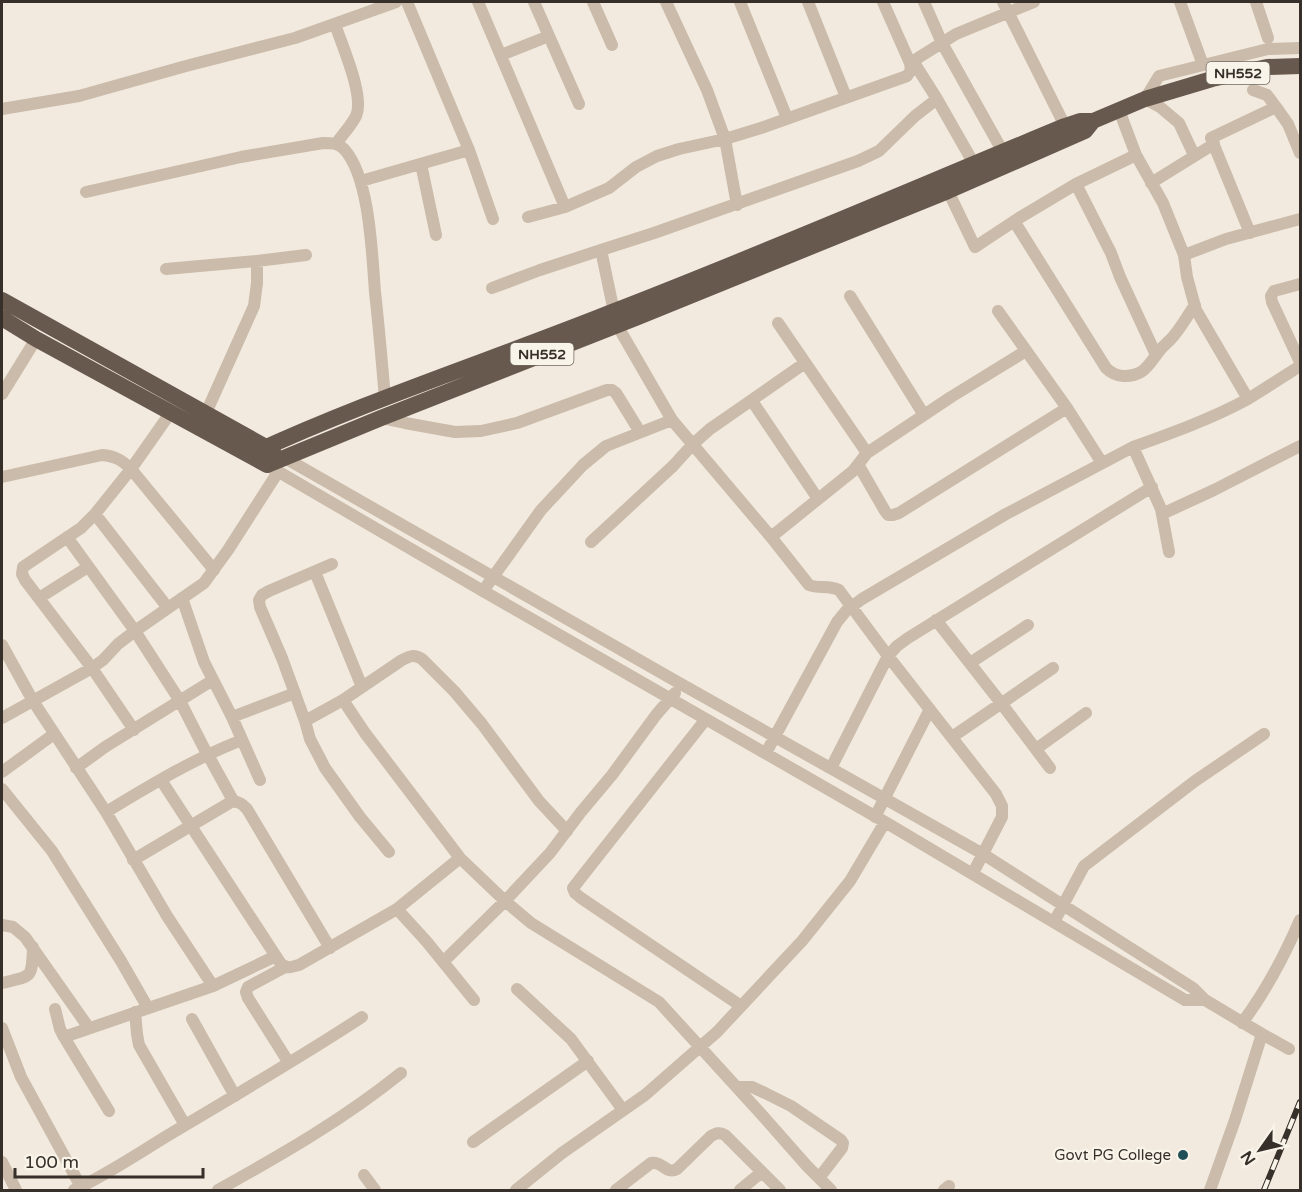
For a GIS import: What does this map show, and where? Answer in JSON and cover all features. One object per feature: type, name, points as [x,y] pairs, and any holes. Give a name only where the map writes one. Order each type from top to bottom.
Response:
[{"type":"highway","name":"NH552","points":[[277,465],[841,220],[1065,126],[1080,121],[1093,121],[1145,99],[1212,79],[1267,67],[1300,66]]},
{"type":"highway","name":"NH552","points":[[249,455],[385,399],[615,318],[948,191],[1085,131],[1093,121]]},
{"type":"highway","points":[[2,300],[267,447],[277,465]]},
{"type":"highway","points":[[2,318],[36,339],[249,455],[277,465]]},
{"type":"street","points":[[2,109],[79,96],[295,38],[396,2]]},
{"type":"street","points":[[408,2],[469,150],[493,219]]},
{"type":"street","points":[[478,2],[565,207]]},
{"type":"street","points":[[534,2],[579,104]]},
{"type":"street","points":[[593,2],[612,45]]},
{"type":"street","points":[[666,2],[707,90],[725,139],[736,205]]},
{"type":"street","points":[[740,2],[787,118]]},
{"type":"street","points":[[808,2],[846,97]]},
{"type":"street","points":[[883,2],[912,62],[937,99],[974,164]]},
{"type":"street","points":[[924,2],[942,43],[1003,152]]},
{"type":"street","points":[[528,217],[565,207],[609,188],[636,167],[657,156],[761,128],[908,76],[912,62],[956,34],[1006,7],[1034,2]]},
{"type":"street","points":[[1180,2],[1203,65]]},
{"type":"street","points":[[1256,2],[1268,38]]},
{"type":"street","points":[[1006,7],[1065,126]]},
{"type":"street","points":[[335,24],[358,92],[356,116],[336,144]]},
{"type":"street","points":[[501,56],[549,36]]},
{"type":"street","points":[[1194,155],[1179,123],[1160,107],[1145,99],[1160,76],[1268,49],[1300,48]]},
{"type":"street","points":[[1253,90],[1267,95],[1276,107],[1288,124],[1300,153]]},
{"type":"street","points":[[492,288],[858,161],[879,152],[937,99]]},
{"type":"street","points":[[1250,232],[1211,138],[1276,107]]},
{"type":"street","points":[[1119,110],[1136,155],[1163,203],[1184,255],[1187,277],[1196,309],[1248,399]]},
{"type":"street","points":[[86,192],[241,157],[323,143],[336,144],[344,149],[361,182],[369,219],[385,399]]},
{"type":"street","points":[[1151,183],[1214,144]]},
{"type":"street","points":[[361,182],[469,150]]},
{"type":"street","points":[[948,191],[975,247],[1076,184],[1136,155]]},
{"type":"street","points":[[421,164],[436,235]]},
{"type":"street","points":[[1076,184],[1111,253],[1156,355]]},
{"type":"street","points":[[1184,255],[1226,239],[1300,219]]},
{"type":"street","points":[[1014,221],[1107,368],[1116,376],[1127,376],[1142,371],[1171,339],[1195,305]]},
{"type":"street","points":[[601,250],[615,318],[672,420],[809,585],[815,588],[832,586],[839,590],[996,794],[1002,806],[1002,817],[973,873]]},
{"type":"street","points":[[166,269],[306,255]]},
{"type":"street","points":[[206,413],[254,306],[257,261]]},
{"type":"street","points":[[766,753],[837,622],[862,599],[1006,514],[1133,447],[1184,429],[1248,399],[1300,364],[1271,296],[1274,291],[1300,284]]},
{"type":"street","points":[[850,296],[924,415]]},
{"type":"street","points":[[998,311],[1102,463]]},
{"type":"street","points":[[778,322],[867,453]]},
{"type":"street","points":[[2,394],[36,339]]},
{"type":"street","points":[[771,537],[859,465],[867,453],[1026,351]]},
{"type":"street","points":[[591,542],[717,423],[805,363]]},
{"type":"street","points":[[381,418],[455,432],[481,431],[517,423],[612,390],[640,432]]},
{"type":"street","points":[[752,401],[818,499]]},
{"type":"street","points":[[859,465],[885,511],[888,515],[893,515],[1066,408]]},
{"type":"street","points":[[134,730],[92,668],[22,574],[23,567],[81,528],[95,514],[131,469],[171,412]]},
{"type":"street","points":[[483,591],[541,510],[583,465],[606,446],[672,420]]},
{"type":"street","points":[[1162,514],[1300,446]]},
{"type":"street","points":[[1133,447],[1162,514],[1169,552]]},
{"type":"street","points":[[2,477],[102,455],[114,456],[131,469],[214,570]]},
{"type":"street","points":[[2,718],[92,668],[135,631],[204,583],[277,465]]},
{"type":"street","points":[[277,465],[493,577],[774,738],[983,854],[1193,988],[1205,1000],[1289,1049]]},
{"type":"street","points":[[277,465],[483,591],[973,873],[1185,1000],[1205,1000]]},
{"type":"street","points":[[831,768],[888,656],[897,646],[1152,487]]},
{"type":"street","points":[[95,514],[168,608]]},
{"type":"street","points":[[67,537],[135,631],[180,701],[233,800],[241,803],[247,809],[330,948]]},
{"type":"street","points":[[332,564],[262,595],[259,600],[260,607],[282,658],[310,740],[325,768],[360,817],[389,852]]},
{"type":"street","points":[[39,598],[88,567]]},
{"type":"street","points":[[315,572],[362,687]]},
{"type":"street","points":[[182,598],[196,642],[260,780]]},
{"type":"street","points":[[936,620],[1050,768]]},
{"type":"street","points":[[970,663],[1028,625]]},
{"type":"street","points":[[2,645],[54,734],[106,812],[167,916],[213,986]]},
{"type":"street","points":[[305,721],[343,700],[402,660],[416,656],[422,659],[454,691],[482,724],[539,801],[567,831]]},
{"type":"street","points":[[952,738],[1053,668]]},
{"type":"street","points":[[76,768],[105,747],[213,680]]},
{"type":"street","points":[[443,962],[550,853],[681,684]]},
{"type":"street","points":[[232,717],[295,693]]},
{"type":"street","points":[[343,700],[365,733],[460,858],[505,901],[531,922],[659,1002],[831,1191]]},
{"type":"street","points":[[516,1191],[562,1153],[645,1095],[717,1032],[802,941],[850,881],[880,819],[885,798],[930,709]]},
{"type":"street","points":[[1036,749],[1086,713]]},
{"type":"street","points":[[706,719],[573,888],[581,898],[741,1006]]},
{"type":"street","points":[[2,772],[54,734]]},
{"type":"street","points":[[1054,922],[1084,866],[1195,781],[1264,734]]},
{"type":"street","points":[[106,812],[208,754],[242,740]]},
{"type":"street","points":[[161,780],[285,967],[291,968],[299,965],[397,909],[460,858]]},
{"type":"street","points":[[2,789],[52,850],[148,1008]]},
{"type":"street","points":[[133,860],[231,802],[237,802]]},
{"type":"street","points":[[397,909],[474,1000]]},
{"type":"street","points":[[1242,1023],[1275,974],[1300,920]]},
{"type":"street","points":[[2,925],[13,927],[25,937],[89,1028]]},
{"type":"street","points":[[2,983],[29,976],[32,970],[33,947]]},
{"type":"street","points":[[64,1037],[213,986],[276,956]]},
{"type":"street","points":[[285,967],[248,987],[246,992],[289,1063]]},
{"type":"street","points":[[517,989],[571,1039],[623,1110]]},
{"type":"street","points":[[54,1009],[64,1037],[108,1111]]},
{"type":"street","points":[[135,1012],[139,1045],[184,1125]]},
{"type":"street","points":[[2,1028],[21,1077],[78,1189],[108,1173],[362,1017]]},
{"type":"street","points":[[192,1019],[235,1096]]},
{"type":"street","points":[[1210,1191],[1262,1034]]},
{"type":"street","points":[[473,1142],[588,1061]]},
{"type":"street","points":[[218,1191],[348,1113],[401,1073]]},
{"type":"street","points":[[737,1087],[752,1087],[765,1093],[790,1106],[842,1140],[842,1148],[819,1178]]},
{"type":"street","points":[[616,1191],[651,1163],[660,1164],[674,1172],[711,1136],[720,1132],[780,1191]]},
{"type":"street","points":[[2,1162],[16,1191]]},
{"type":"street","points":[[740,1191],[762,1172]]},
{"type":"street","points":[[364,1175],[375,1191]]},
{"type":"railway","points":[[1264,1190],[1300,1102]]},
{"type":"place","name":"Govt PG College","points":[[1183,1155]]}]
